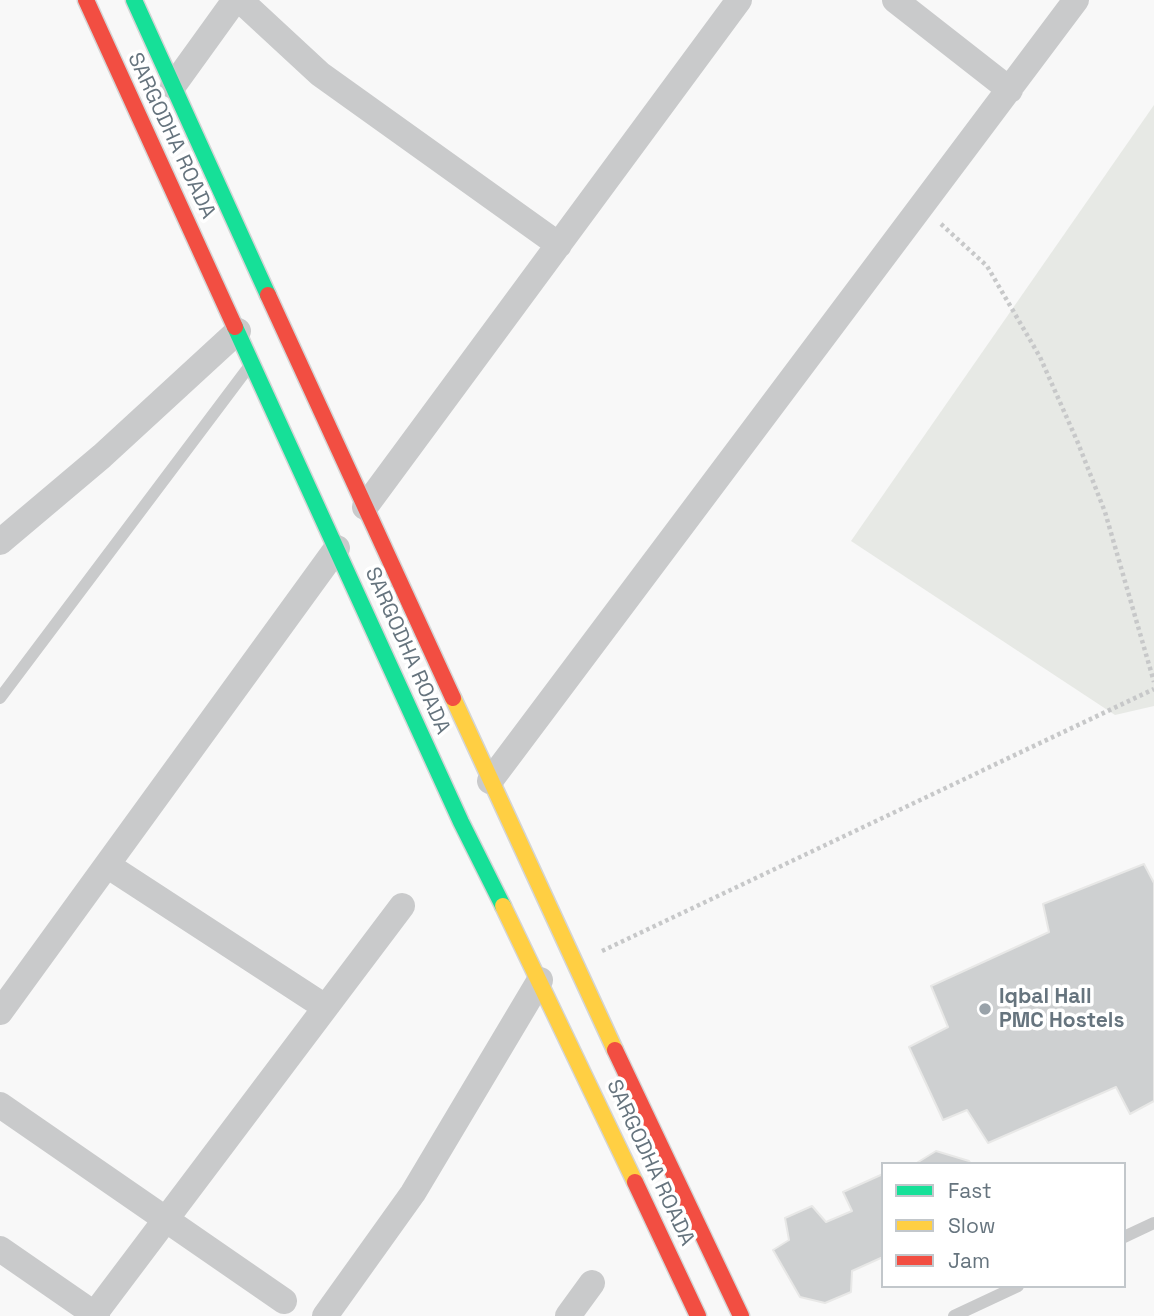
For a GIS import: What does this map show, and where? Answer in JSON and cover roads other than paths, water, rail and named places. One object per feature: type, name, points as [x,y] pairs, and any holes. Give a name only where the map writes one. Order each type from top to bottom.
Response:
[{"type":"highway","name":"SARGODHA ROADA","points":[[86,0],[461,822],[540,981],[698,1316]]},
{"type":"highway","name":"SARGODHA ROADA","points":[[134,0],[574,964],[741,1316]]},
{"type":"street","points":[[173,86],[237,0],[320,74],[559,245]]},
{"type":"street","points":[[365,507],[739,0]]},
{"type":"street","points":[[895,0],[1010,90]]},
{"type":"street","points":[[490,781],[1076,0]]},
{"type":"street","points":[[0,542],[102,456],[238,331]]},
{"type":"street","points":[[0,1012],[337,548]]},
{"type":"street","points":[[107,865],[325,1007]]},
{"type":"street","points":[[0,1249],[95,1315],[402,906]]},
{"type":"street","points":[[325,1316],[413,1193],[540,981]]},
{"type":"street","points":[[0,1105],[284,1301]]},
{"type":"street","points":[[568,1316],[592,1283]]},
{"type":"lane","points":[[0,698],[252,363]]},
{"type":"lane","points":[[1126,1236],[1154,1223]]},
{"type":"lane","points":[[954,1316],[1014,1288]]},
{"type":"place","name":"Iqbal Hall PMC Hostels","points":[[985,1009]]}]
